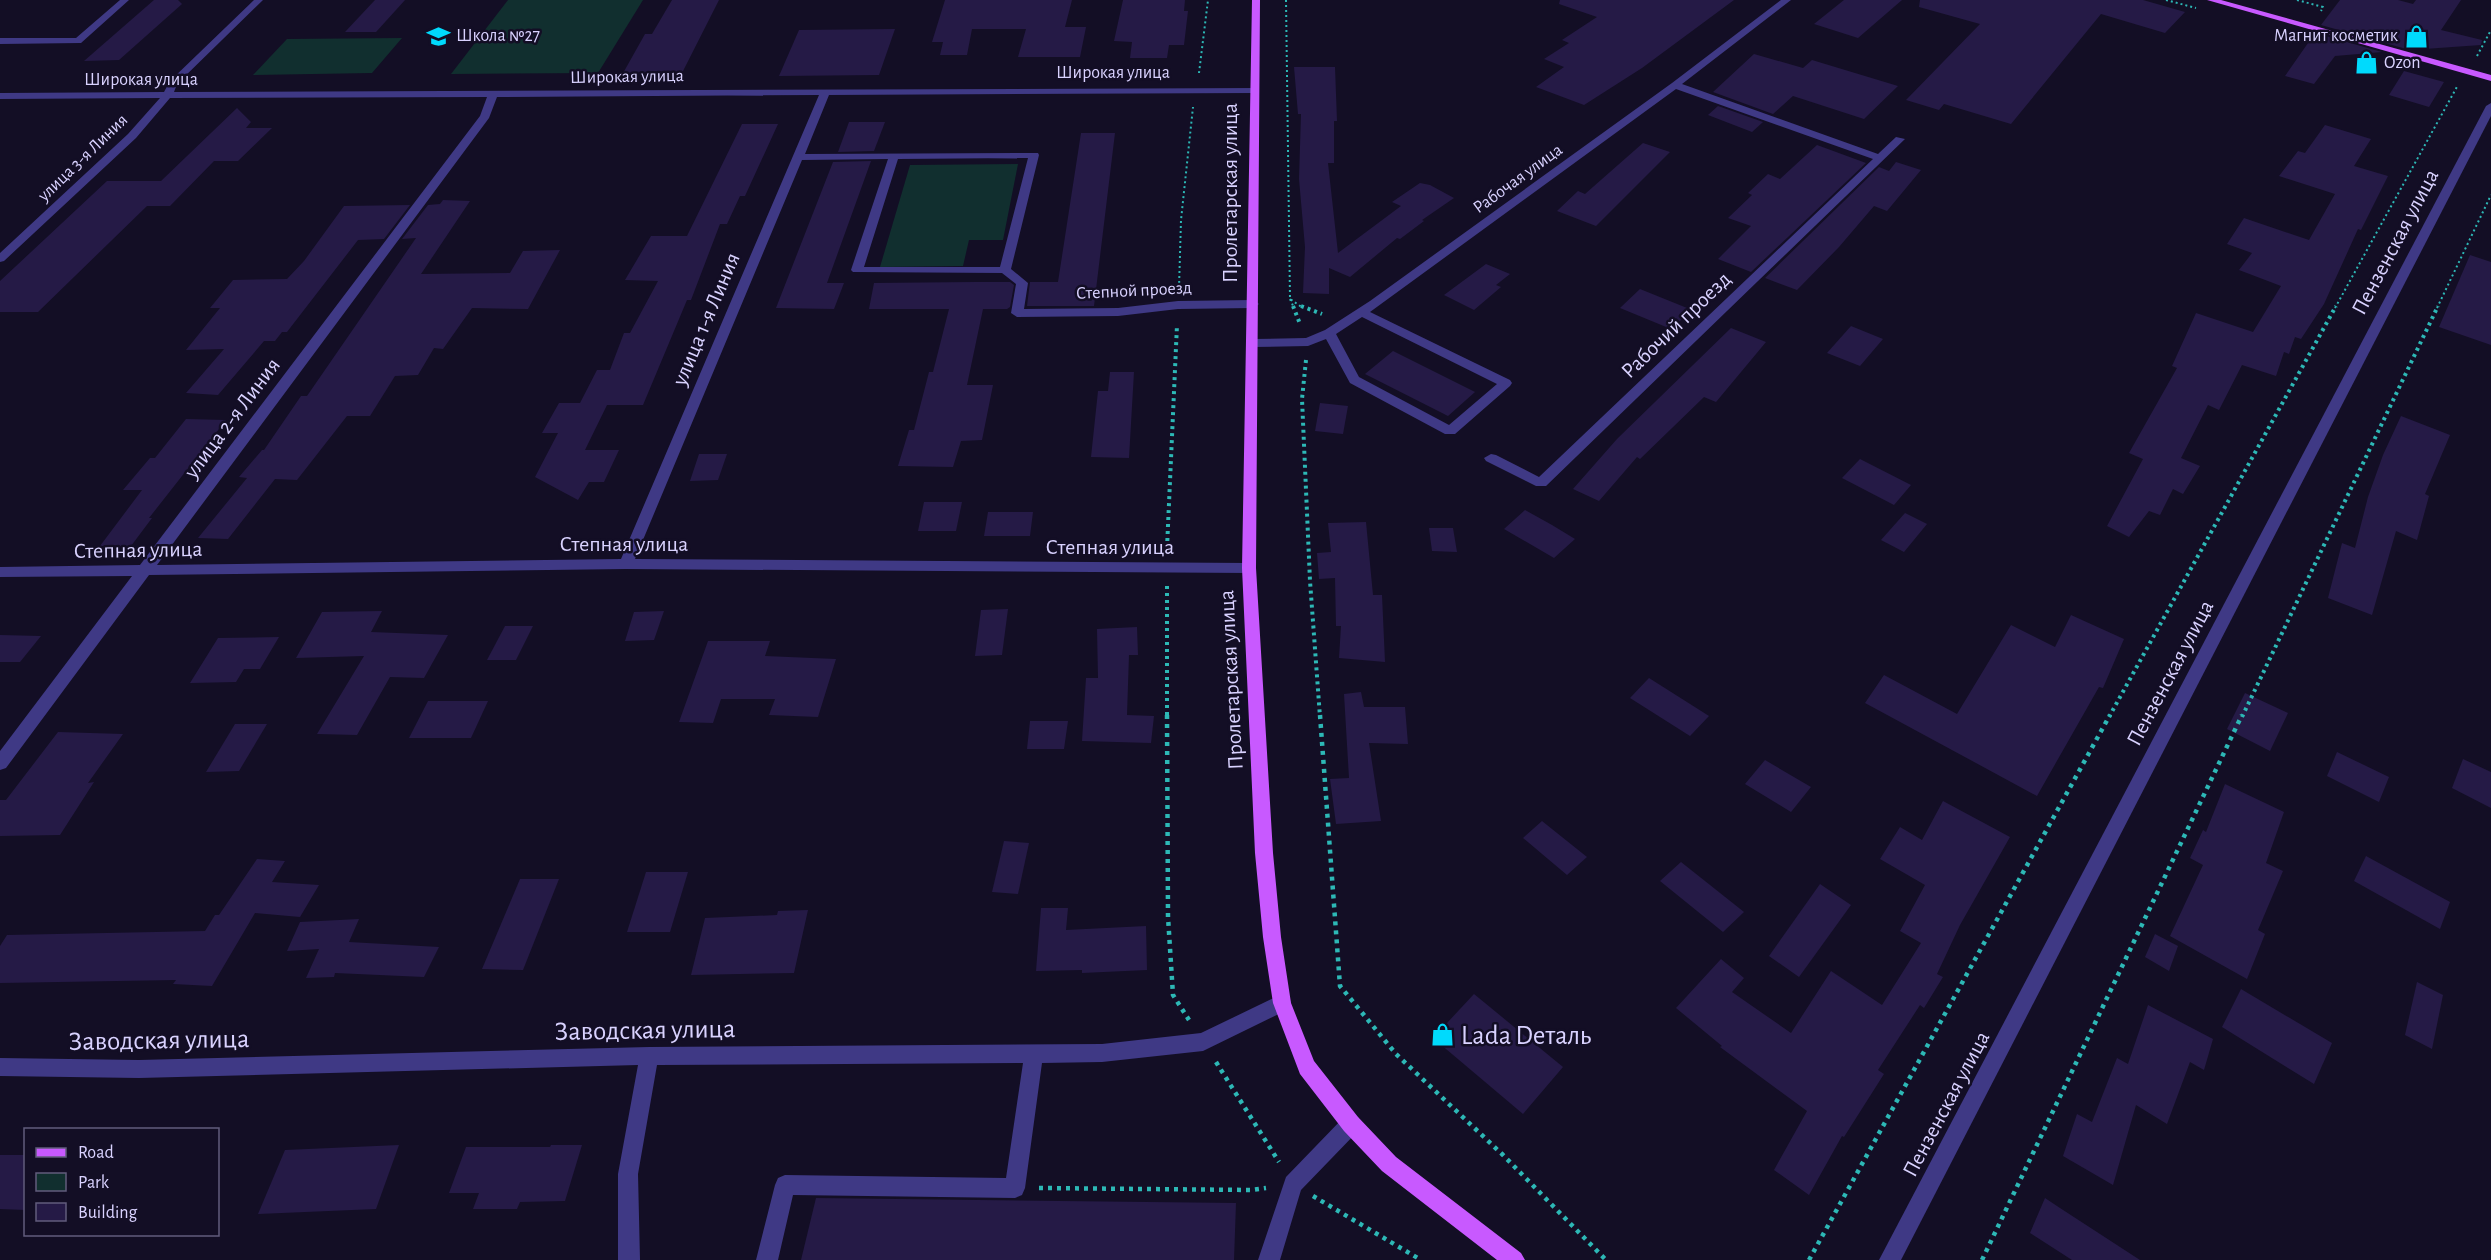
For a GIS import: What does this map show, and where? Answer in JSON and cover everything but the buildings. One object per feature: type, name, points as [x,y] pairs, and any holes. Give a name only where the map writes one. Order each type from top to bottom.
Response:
[{"type":"main road","name":"Пролетарская улица","points":[[1256,0],[1249,568],[1264,854],[1272,937],[1282,1003],[1307,1067],[1351,1124],[1389,1164],[1514,1260]]},
{"type":"main road","points":[[2211,0],[2491,78]]},
{"type":"street","points":[[0,41],[78,41],[125,0]]},
{"type":"street","name":"улица 3-я Линия","points":[[0,259],[132,136],[167,96],[173,83],[259,0]]},
{"type":"street","name":"Рабочая улица","points":[[1252,343],[1308,342],[1329,333],[1675,85],[1787,0]]},
{"type":"street","points":[[1675,85],[1880,158]]},
{"type":"street","name":"Широкая улица","points":[[0,96],[1255,90]]},
{"type":"street","name":"улица 1-я Линия","points":[[626,564],[826,91]]},
{"type":"street","name":"улица 2-я Линия","points":[[0,763],[484,116],[493,95]]},
{"type":"street","name":"Пензенская улица","points":[[1890,1260],[2491,106]]},
{"type":"street","name":"Рабочий проезд","points":[[1491,458],[1541,483],[1900,139]]},
{"type":"street","points":[[797,157],[894,156],[1034,155],[1005,270],[857,270],[894,156]]},
{"type":"street","name":"Степной проезд","points":[[1005,270],[1022,283],[1017,313],[1118,312],[1178,305],[1253,304]]},
{"type":"street","points":[[1329,333],[1354,380],[1450,431],[1506,383],[1361,312]]},
{"type":"street","name":"Степная улица","points":[[0,572],[626,564],[1249,568]]},
{"type":"street","name":"Заводская улица","points":[[0,1067],[139,1069],[649,1056],[1102,1053],[1203,1042],[1282,1003]]},
{"type":"street","points":[[766,1260],[785,1185],[1015,1188],[1035,1053]]},
{"type":"street","points":[[629,1260],[628,1174],[649,1056]]},
{"type":"street","points":[[1269,1260],[1293,1184],[1351,1124]]},
{"type":"path","points":[[1198,76],[1208,0]]},
{"type":"path","points":[[1286,0],[1290,299],[1308,342],[1302,399],[1310,581],[1340,986],[1396,1054],[1503,1155],[1606,1260]]},
{"type":"path","points":[[2477,56],[2491,30]]},
{"type":"path","points":[[1809,1260],[2460,82]]},
{"type":"path","points":[[1193,97],[1181,220],[1167,568],[1167,866],[1173,995],[1293,1184],[1421,1260]]},
{"type":"path","points":[[1982,1260],[2491,195]]},
{"type":"path","points":[[1290,299],[1306,310],[1324,315]]},
{"type":"path","points":[[1015,1188],[1251,1191],[1293,1184]]},
{"type":"green space","points":[[508,0],[643,0],[598,73],[451,74]]},
{"type":"green space","points":[[402,38],[372,73],[253,75],[287,39]]},
{"type":"green space","points":[[1018,164],[1003,240],[969,240],[963,266],[880,267],[910,165]]},
{"type":"place","name":"Школа №27","points":[[438,36]]},
{"type":"place","name":"Магнит косметик","points":[[2416,36]]},
{"type":"place","name":"Ozon","points":[[2366,63]]},
{"type":"place","name":"Lada Dеталь","points":[[1443,1035]]}]
